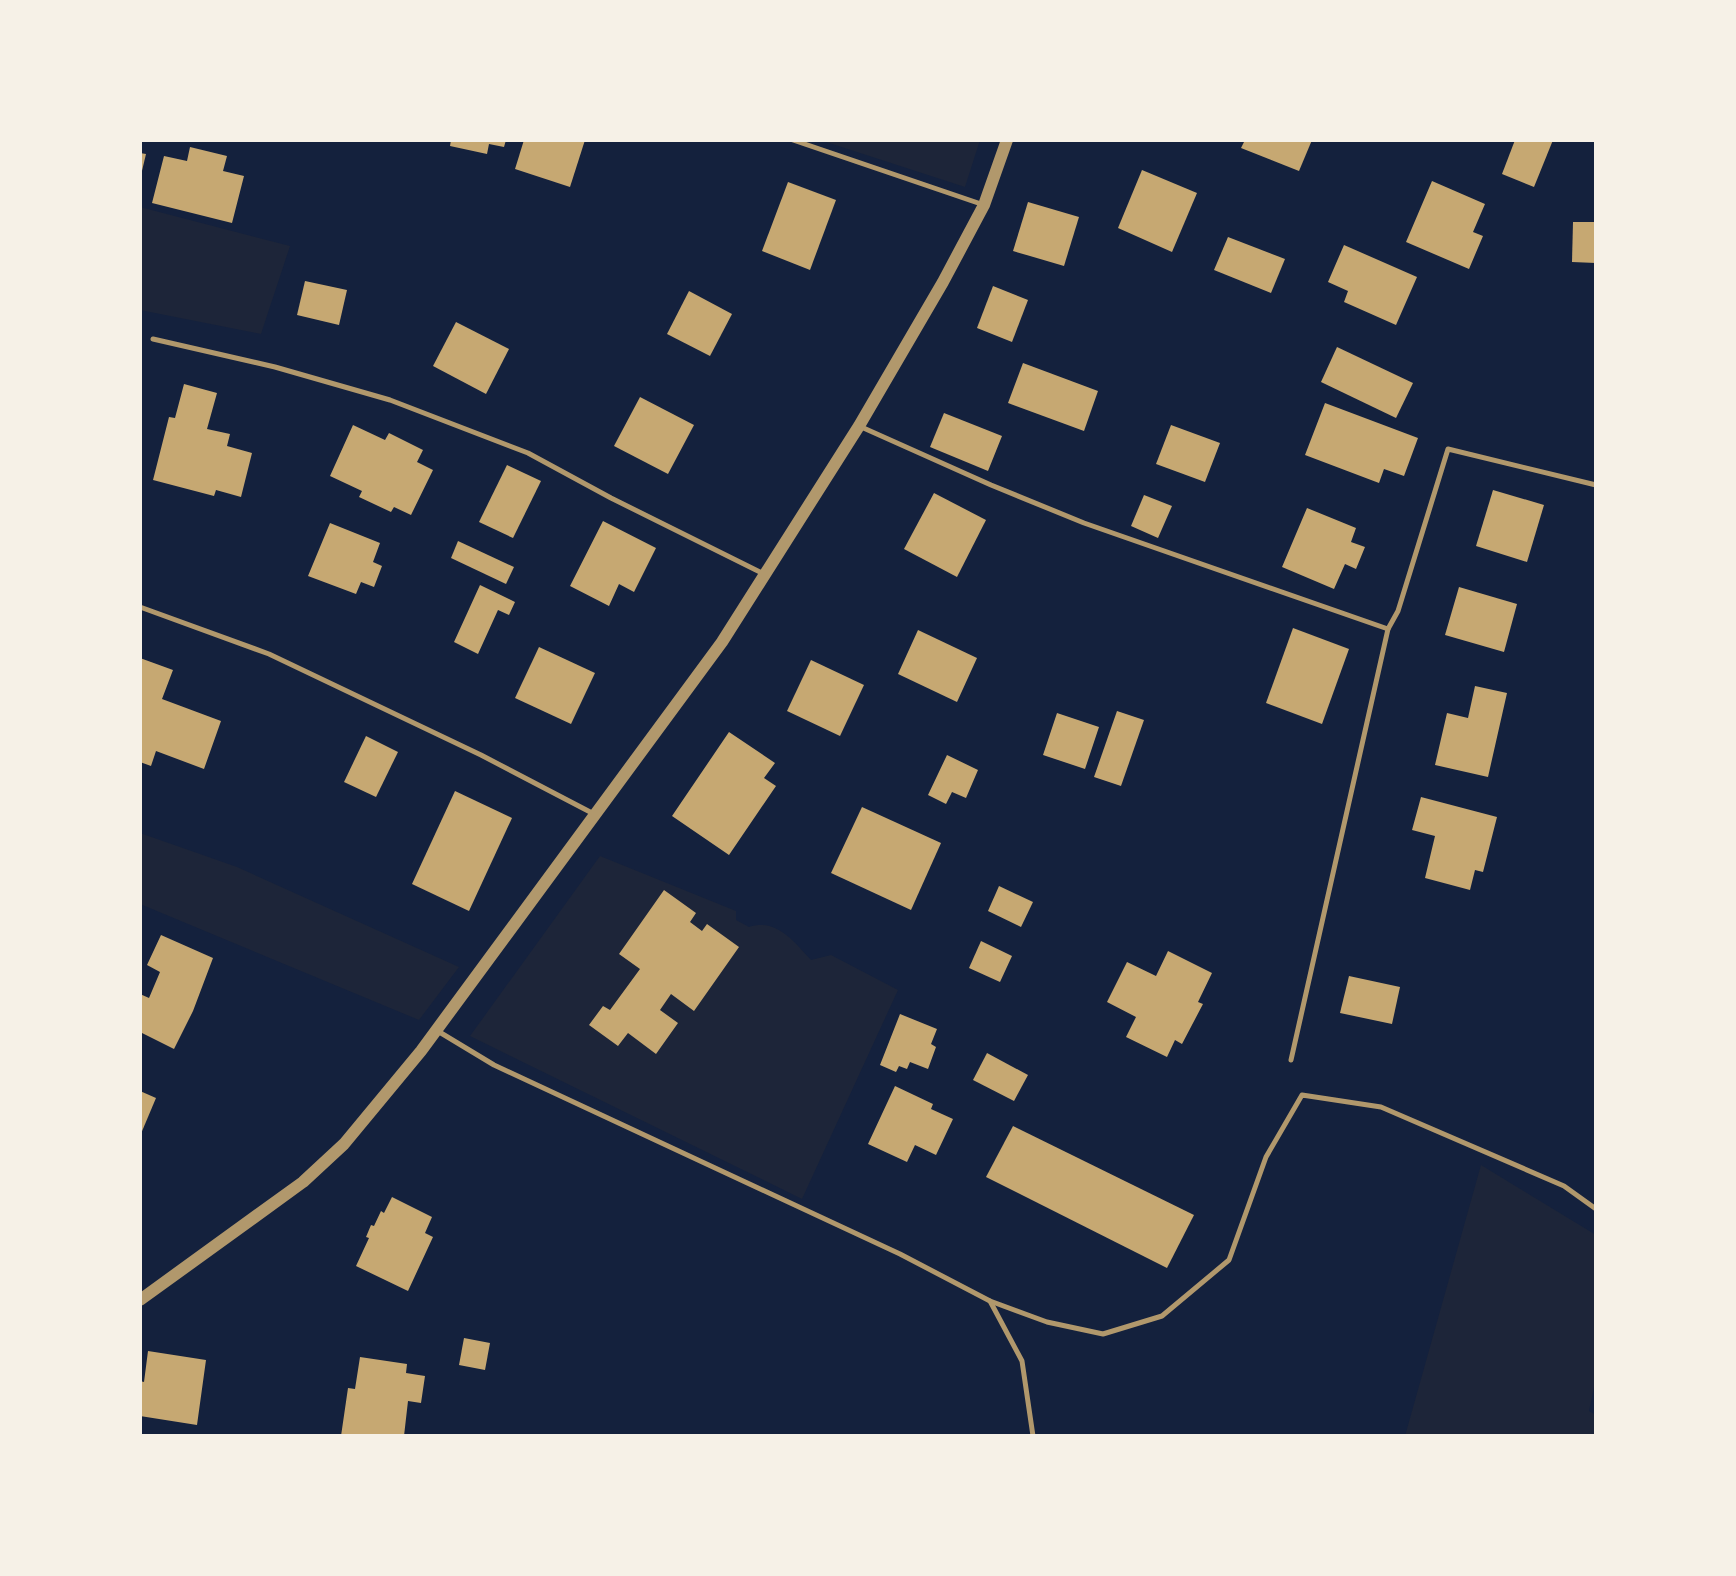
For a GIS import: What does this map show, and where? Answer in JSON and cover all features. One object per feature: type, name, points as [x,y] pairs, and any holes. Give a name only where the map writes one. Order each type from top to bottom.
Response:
[{"type":"street","points":[[140,1300],[303,1182],[344,1144],[436,1030],[722,642],[765,575],[859,426],[943,282],[984,205],[1007,140]]},
{"type":"lane","points":[[793,140],[984,205]]},
{"type":"lane","points":[[153,339],[275,367],[390,400],[528,453],[765,575]]},
{"type":"lane","points":[[859,426],[991,485],[1106,531],[1388,629]]},
{"type":"lane","points":[[1291,1060],[1388,629],[1398,611],[1448,449],[1596,485]]},
{"type":"lane","points":[[140,607],[269,654],[481,755],[594,814]]},
{"type":"lane","points":[[436,1030],[494,1065],[900,1254],[990,1301],[1047,1322],[1102,1334],[1162,1316],[1229,1259],[1266,1157],[1303,1095],[1381,1107],[1564,1186],[1596,1209]]},
{"type":"lane","points":[[990,1301],[1022,1361],[1033,1436]]},
{"type":"shaded area","points":[[820,140],[980,140],[965,187]]},
{"type":"shaded area","points":[[140,207],[290,246],[261,334],[140,310]]},
{"type":"shaded area","points":[[140,833],[237,867],[459,967],[419,1020],[140,904]]},
{"type":"shaded area","points":[[600,856],[736,911],[736,920],[749,927],[759,925],[776,929],[791,939],[811,960],[831,955],[898,990],[802,1199],[470,1036]]},
{"type":"shaded area","points":[[1481,1165],[1596,1235],[1596,1378],[1589,1411],[1596,1415],[1596,1436],[1405,1436]]},
{"type":"building","points":[[451,140],[506,140],[504,147],[489,144],[487,154],[450,146]]},
{"type":"building","points":[[524,140],[585,140],[570,187],[515,169]]},
{"type":"building","points":[[1245,140],[1312,140],[1299,171],[1241,148]]},
{"type":"building","points":[[1515,140],[1553,140],[1534,187],[1502,174]]},
{"type":"building","points":[[190,147],[227,156],[223,171],[244,176],[232,223],[152,203],[164,156],[187,161]]},
{"type":"building","points":[[140,153],[146,154],[141,175],[140,175]]},
{"type":"building","points":[[1142,170],[1197,193],[1172,252],[1118,228]]},
{"type":"building","points":[[1432,181],[1485,204],[1473,232],[1483,236],[1469,269],[1406,242]]},
{"type":"building","points":[[788,182],[836,200],[810,270],[762,251]]},
{"type":"building","points":[[1028,202],[1079,217],[1064,266],[1013,251]]},
{"type":"building","points":[[1573,222],[1596,222],[1596,263],[1572,262]]},
{"type":"building","points":[[1228,237],[1285,259],[1271,293],[1214,270]]},
{"type":"building","points":[[1344,245],[1417,277],[1396,325],[1344,302],[1348,291],[1328,282]]},
{"type":"building","points":[[305,281],[347,290],[339,325],[297,315]]},
{"type":"building","points":[[993,286],[1028,300],[1012,342],[977,328]]},
{"type":"building","points":[[689,291],[732,314],[710,356],[667,334]]},
{"type":"building","points":[[456,322],[509,349],[486,394],[433,366]]},
{"type":"building","points":[[1337,347],[1413,383],[1396,418],[1321,382]]},
{"type":"building","points":[[1023,363],[1098,391],[1084,431],[1008,403]]},
{"type":"building","points":[[184,384],[217,393],[207,429],[230,434],[227,446],[252,453],[241,497],[216,490],[214,496],[153,480],[169,417],[175,418]]},
{"type":"building","points":[[640,397],[694,425],[668,474],[614,446]]},
{"type":"building","points":[[1325,403],[1418,438],[1404,476],[1384,469],[1379,483],[1305,455]]},
{"type":"building","points":[[944,413],[1002,436],[988,471],[930,447]]},
{"type":"building","points":[[353,425],[385,440],[389,433],[423,450],[417,462],[433,470],[411,515],[394,507],[391,512],[359,497],[362,491],[330,476]]},
{"type":"building","points":[[1171,425],[1220,443],[1205,482],[1156,464]]},
{"type":"building","points":[[507,465],[541,481],[513,538],[479,522]]},
{"type":"building","points":[[1493,490],[1544,505],[1527,562],[1476,546]]},
{"type":"building","points":[[934,493],[986,520],[957,577],[904,549]]},
{"type":"building","points":[[1144,495],[1172,506],[1158,538],[1131,526]]},
{"type":"building","points":[[1307,508],[1356,528],[1351,542],[1365,547],[1356,569],[1345,564],[1334,589],[1282,567]]},
{"type":"building","points":[[603,521],[656,548],[634,592],[619,584],[609,606],[570,586]]},
{"type":"building","points":[[330,523],[380,543],[373,562],[382,566],[374,587],[361,582],[356,594],[308,576]]},
{"type":"building","points":[[458,541],[514,567],[506,584],[451,558]]},
{"type":"building","points":[[480,585],[515,602],[509,615],[498,610],[478,654],[454,642]]},
{"type":"building","points":[[1459,587],[1517,604],[1504,652],[1445,635]]},
{"type":"building","points":[[1293,628],[1349,649],[1322,724],[1266,703]]},
{"type":"building","points":[[918,630],[977,658],[957,702],[898,674]]},
{"type":"building","points":[[539,647],[595,673],[571,724],[515,698]]},
{"type":"building","points":[[140,658],[173,670],[162,699],[221,721],[204,769],[156,751],[151,766],[140,762]]},
{"type":"building","points":[[811,660],[864,685],[840,736],[787,711]]},
{"type":"building","points":[[1475,686],[1507,693],[1488,777],[1435,765],[1447,713],[1468,718]]},
{"type":"building","points":[[1117,711],[1144,720],[1121,786],[1094,777]]},
{"type":"building","points":[[1057,713],[1099,727],[1085,769],[1043,755]]},
{"type":"building","points":[[729,732],[775,763],[764,778],[776,786],[729,855],[672,816]]},
{"type":"building","points":[[366,736],[398,752],[376,797],[344,782]]},
{"type":"building","points":[[947,755],[978,770],[966,798],[952,792],[946,804],[928,795]]},
{"type":"building","points":[[455,791],[512,818],[469,911],[412,884]]},
{"type":"building","points":[[1421,797],[1497,817],[1483,872],[1475,870],[1470,890],[1425,878],[1435,836],[1412,830]]},
{"type":"building","points":[[862,807],[941,843],[911,910],[831,873]]},
{"type":"building","points":[[999,886],[1033,902],[1021,927],[988,911]]},
{"type":"building","points":[[664,890],[696,913],[690,922],[702,931],[707,924],[739,947],[694,1011],[671,994],[660,1010],[678,1023],[656,1054],[628,1033],[618,1046],[589,1025],[603,1006],[610,1010],[640,969],[619,954]]},
{"type":"building","points":[[161,935],[213,958],[193,1011],[174,1049],[140,1032],[140,994],[149,998],[160,972],[147,965]]},
{"type":"building","points":[[981,941],[1012,956],[1000,982],[969,968]]},
{"type":"building","points":[[1168,951],[1212,973],[1198,1002],[1203,1004],[1182,1044],[1175,1040],[1167,1057],[1126,1037],[1136,1017],[1107,1002],[1127,962],[1156,976]]},
{"type":"building","points":[[1349,976],[1400,987],[1392,1024],[1340,1013]]},
{"type":"building","points":[[900,1014],[937,1029],[931,1044],[936,1047],[928,1069],[910,1062],[907,1069],[899,1066],[896,1072],[880,1065]]},
{"type":"building","points":[[987,1053],[1028,1075],[1014,1101],[973,1080]]},
{"type":"building","points":[[895,1086],[933,1104],[931,1109],[953,1119],[936,1155],[915,1145],[907,1162],[868,1144]]},
{"type":"building","points":[[140,1091],[156,1098],[140,1136]]},
{"type":"building","points":[[1013,1126],[1194,1215],[1167,1268],[986,1177]]},
{"type":"building","points":[[392,1197],[432,1217],[425,1233],[433,1237],[408,1291],[356,1266],[369,1238],[366,1237],[371,1225],[374,1226],[381,1211],[384,1213]]},
{"type":"building","points":[[464,1338],[490,1343],[485,1370],[459,1365]]},
{"type":"building","points":[[148,1351],[206,1360],[197,1425],[140,1416],[140,1381],[144,1382]]},
{"type":"building","points":[[360,1357],[407,1364],[406,1373],[425,1376],[421,1403],[408,1401],[404,1436],[341,1436],[348,1388],[355,1389]]}]
